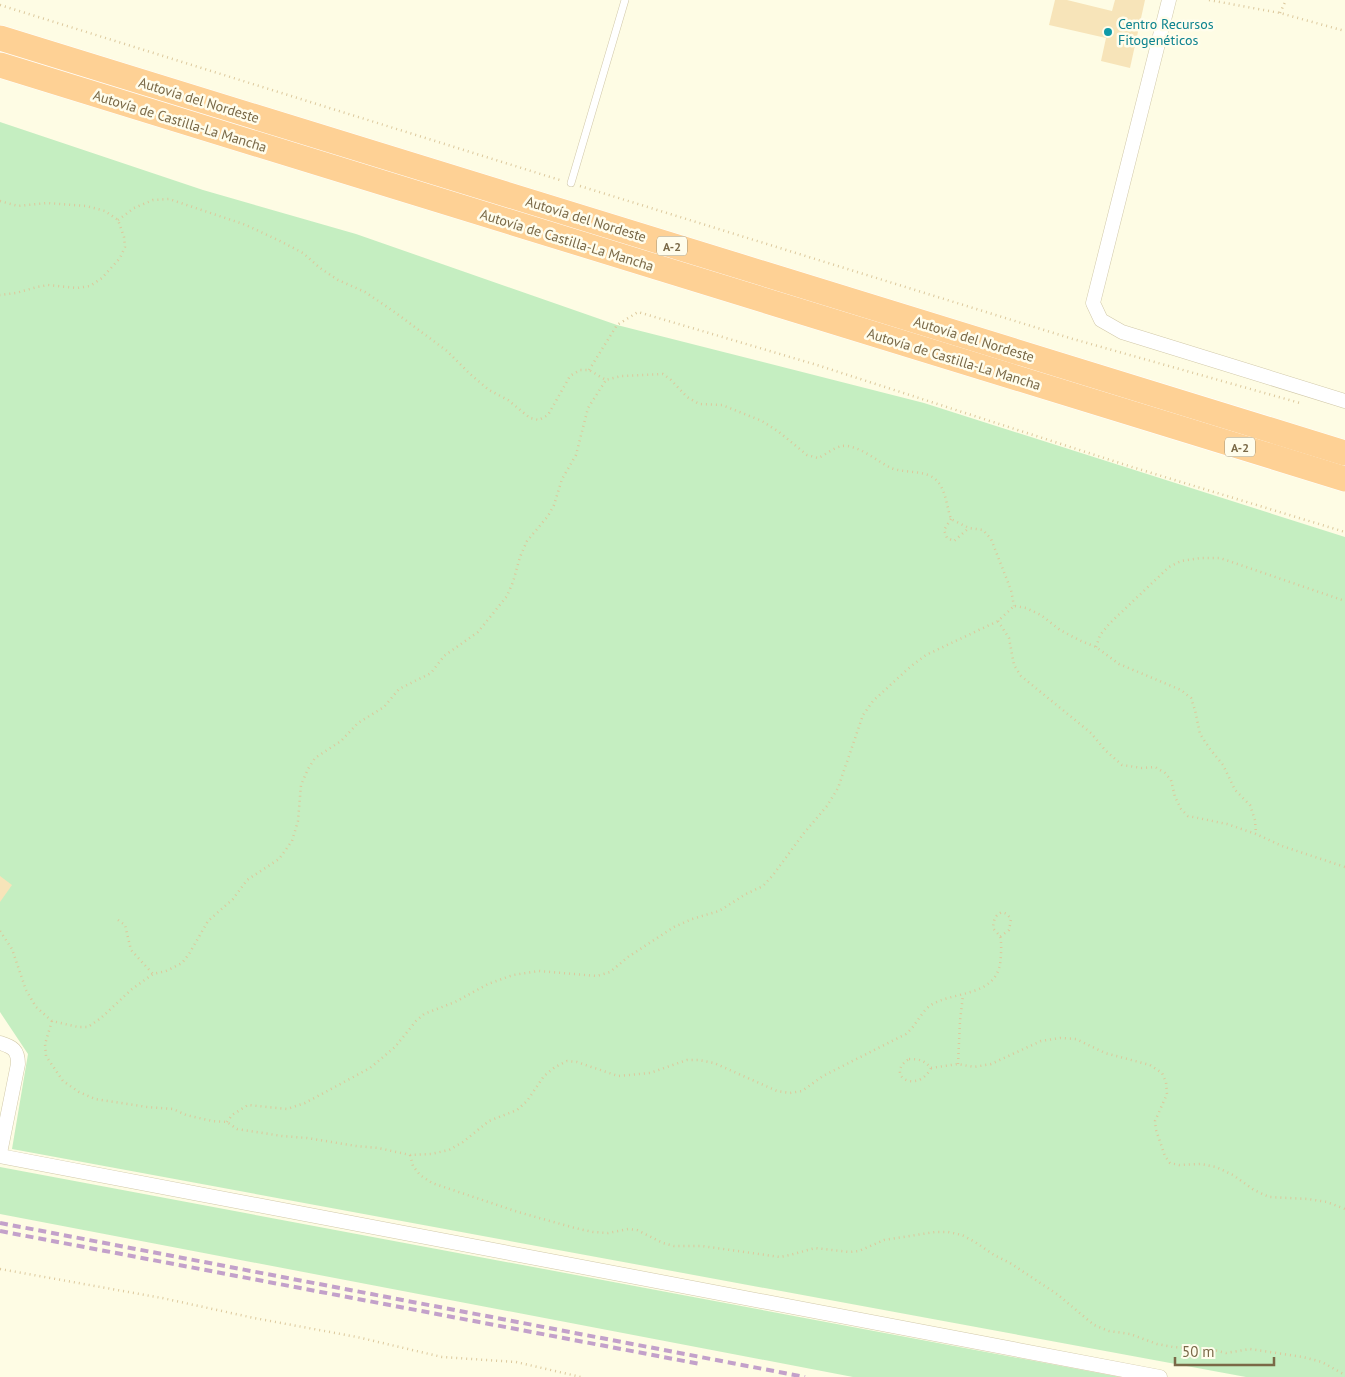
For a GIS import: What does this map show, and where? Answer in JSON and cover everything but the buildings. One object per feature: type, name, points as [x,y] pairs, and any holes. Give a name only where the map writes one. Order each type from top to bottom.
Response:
[{"type":"highway","name":"Autovía del Nordeste","points":[[0,38],[1345,453]]},
{"type":"highway","name":"Autovía de Castilla-La Mancha","points":[[0,65],[1345,479]]},
{"type":"street","points":[[1169,0],[1093,303],[1101,320],[1122,332],[1345,401]]},
{"type":"street","points":[[0,1043],[14,1049],[18,1055],[18,1064],[0,1155],[1160,1377]]},
{"type":"lane","points":[[571,183],[626,0]]},
{"type":"path","points":[[1209,0],[1280,13],[1345,31]]},
{"type":"path","points":[[1280,13],[1286,0]]},
{"type":"path","points":[[0,5],[1073,339],[1308,404]]},
{"type":"path","points":[[118,220],[134,208],[153,200],[169,200],[246,225],[280,240],[303,253],[338,280],[366,292],[396,312],[447,351],[489,390],[508,400],[530,418],[539,420],[548,416],[570,376],[580,370],[590,370],[606,380]]},
{"type":"path","points":[[0,201],[18,206],[47,203],[86,206],[105,211],[118,220],[124,237],[125,247],[120,258],[90,286],[77,288],[48,286],[0,295]]},
{"type":"path","points":[[590,370],[617,325],[638,312],[817,365],[1132,467],[1345,532]]},
{"type":"path","points":[[0,931],[12,949],[26,990],[36,1007],[52,1021],[78,1027],[88,1026],[101,1018],[132,989],[153,974],[182,963],[208,921],[233,899],[248,880],[280,859],[292,841],[298,821],[301,785],[315,758],[341,741],[358,724],[384,707],[399,689],[430,673],[444,656],[478,632],[508,596],[527,541],[548,516],[554,505],[562,479],[578,450],[588,408],[606,380],[621,376],[663,374],[686,397],[698,404],[722,405],[762,421],[806,454],[818,458],[842,446],[851,447],[876,458],[892,468],[928,475],[938,482],[951,519],[969,528],[983,530],[991,539],[998,561],[1011,590],[1014,606]]},
{"type":"path","points":[[951,519],[944,530],[947,538],[954,541],[969,528]]},
{"type":"path","points":[[1096,647],[1100,635],[1110,624],[1169,568],[1181,561],[1220,558],[1345,601]]},
{"type":"path","points":[[227,1122],[232,1115],[248,1104],[287,1109],[305,1103],[370,1068],[395,1047],[424,1014],[455,1002],[488,984],[513,974],[539,971],[597,976],[610,972],[628,957],[674,927],[692,919],[719,911],[763,886],[774,875],[804,833],[827,806],[838,788],[863,715],[874,701],[910,667],[926,655],[998,622],[1014,606]]},
{"type":"path","points":[[1014,606],[1026,608],[1041,615],[1060,630],[1096,647],[1119,664],[1181,690],[1191,698],[1200,734],[1223,765],[1235,790],[1250,805],[1256,820],[1256,834]]},
{"type":"path","points":[[998,622],[1009,638],[1014,665],[1021,676],[1092,733],[1104,750],[1122,765],[1142,768],[1155,767],[1165,773],[1171,780],[1180,810],[1188,816],[1226,824],[1256,834],[1282,846],[1345,867]]},
{"type":"path","points":[[52,1021],[44,1044],[46,1056],[63,1081],[79,1092],[95,1099],[173,1109],[186,1115],[212,1121],[227,1122],[237,1129],[378,1148],[410,1155],[431,1154],[449,1150],[463,1142],[489,1121],[517,1110],[527,1101],[544,1076],[566,1061],[577,1062],[618,1076],[650,1074],[687,1060],[699,1060],[714,1063],[777,1091],[790,1093],[802,1091],[823,1076],[906,1034],[914,1027],[923,1012],[932,1005],[963,995],[990,983],[998,974],[1001,960],[1000,936],[993,928],[994,919],[997,914],[1002,912],[1011,919],[1010,930],[1000,936]]},
{"type":"path","points":[[118,920],[125,925],[131,950],[153,974]]},
{"type":"path","points":[[958,1064],[963,995]]},
{"type":"path","points":[[931,1068],[958,1064],[974,1067],[991,1064],[1041,1041],[1060,1038],[1076,1039],[1105,1053],[1150,1065],[1162,1074],[1166,1082],[1167,1094],[1155,1121],[1165,1156],[1170,1163],[1179,1165],[1201,1164],[1216,1167],[1233,1175],[1254,1190],[1268,1197],[1308,1199],[1327,1202],[1345,1209]]},
{"type":"path","points":[[908,1059],[918,1059],[926,1062],[931,1068],[928,1074],[916,1081],[909,1082],[902,1077],[899,1070],[901,1064],[908,1059]]},
{"type":"path","points":[[410,1155],[413,1166],[420,1175],[432,1183],[457,1192],[518,1212],[593,1232],[608,1233],[628,1229],[637,1230],[663,1243],[674,1246],[702,1246],[780,1257],[815,1248],[849,1252],[859,1251],[884,1240],[936,1232],[962,1235],[1057,1294],[1094,1325],[1109,1331],[1130,1334],[1173,1347],[1210,1349],[1226,1353],[1250,1349],[1303,1357],[1322,1362],[1345,1375]]},
{"type":"path","points":[[0,1269],[136,1292],[254,1318],[357,1337],[442,1357],[516,1362],[581,1377]]},
{"type":"green space","points":[[0,122],[203,190],[356,234],[617,325],[924,403],[1345,537],[1345,1377],[1246,1377],[12,1149],[28,1054],[0,1012]]},
{"type":"green space","points":[[0,1167],[1120,1377],[853,1377],[0,1214]]},
{"type":"railway","points":[[0,1223],[805,1377]]},
{"type":"railway","points":[[0,1231],[700,1364]]},
{"type":"place","name":"Centro Recursos Fitogenéticos","points":[[1108,32]]}]
